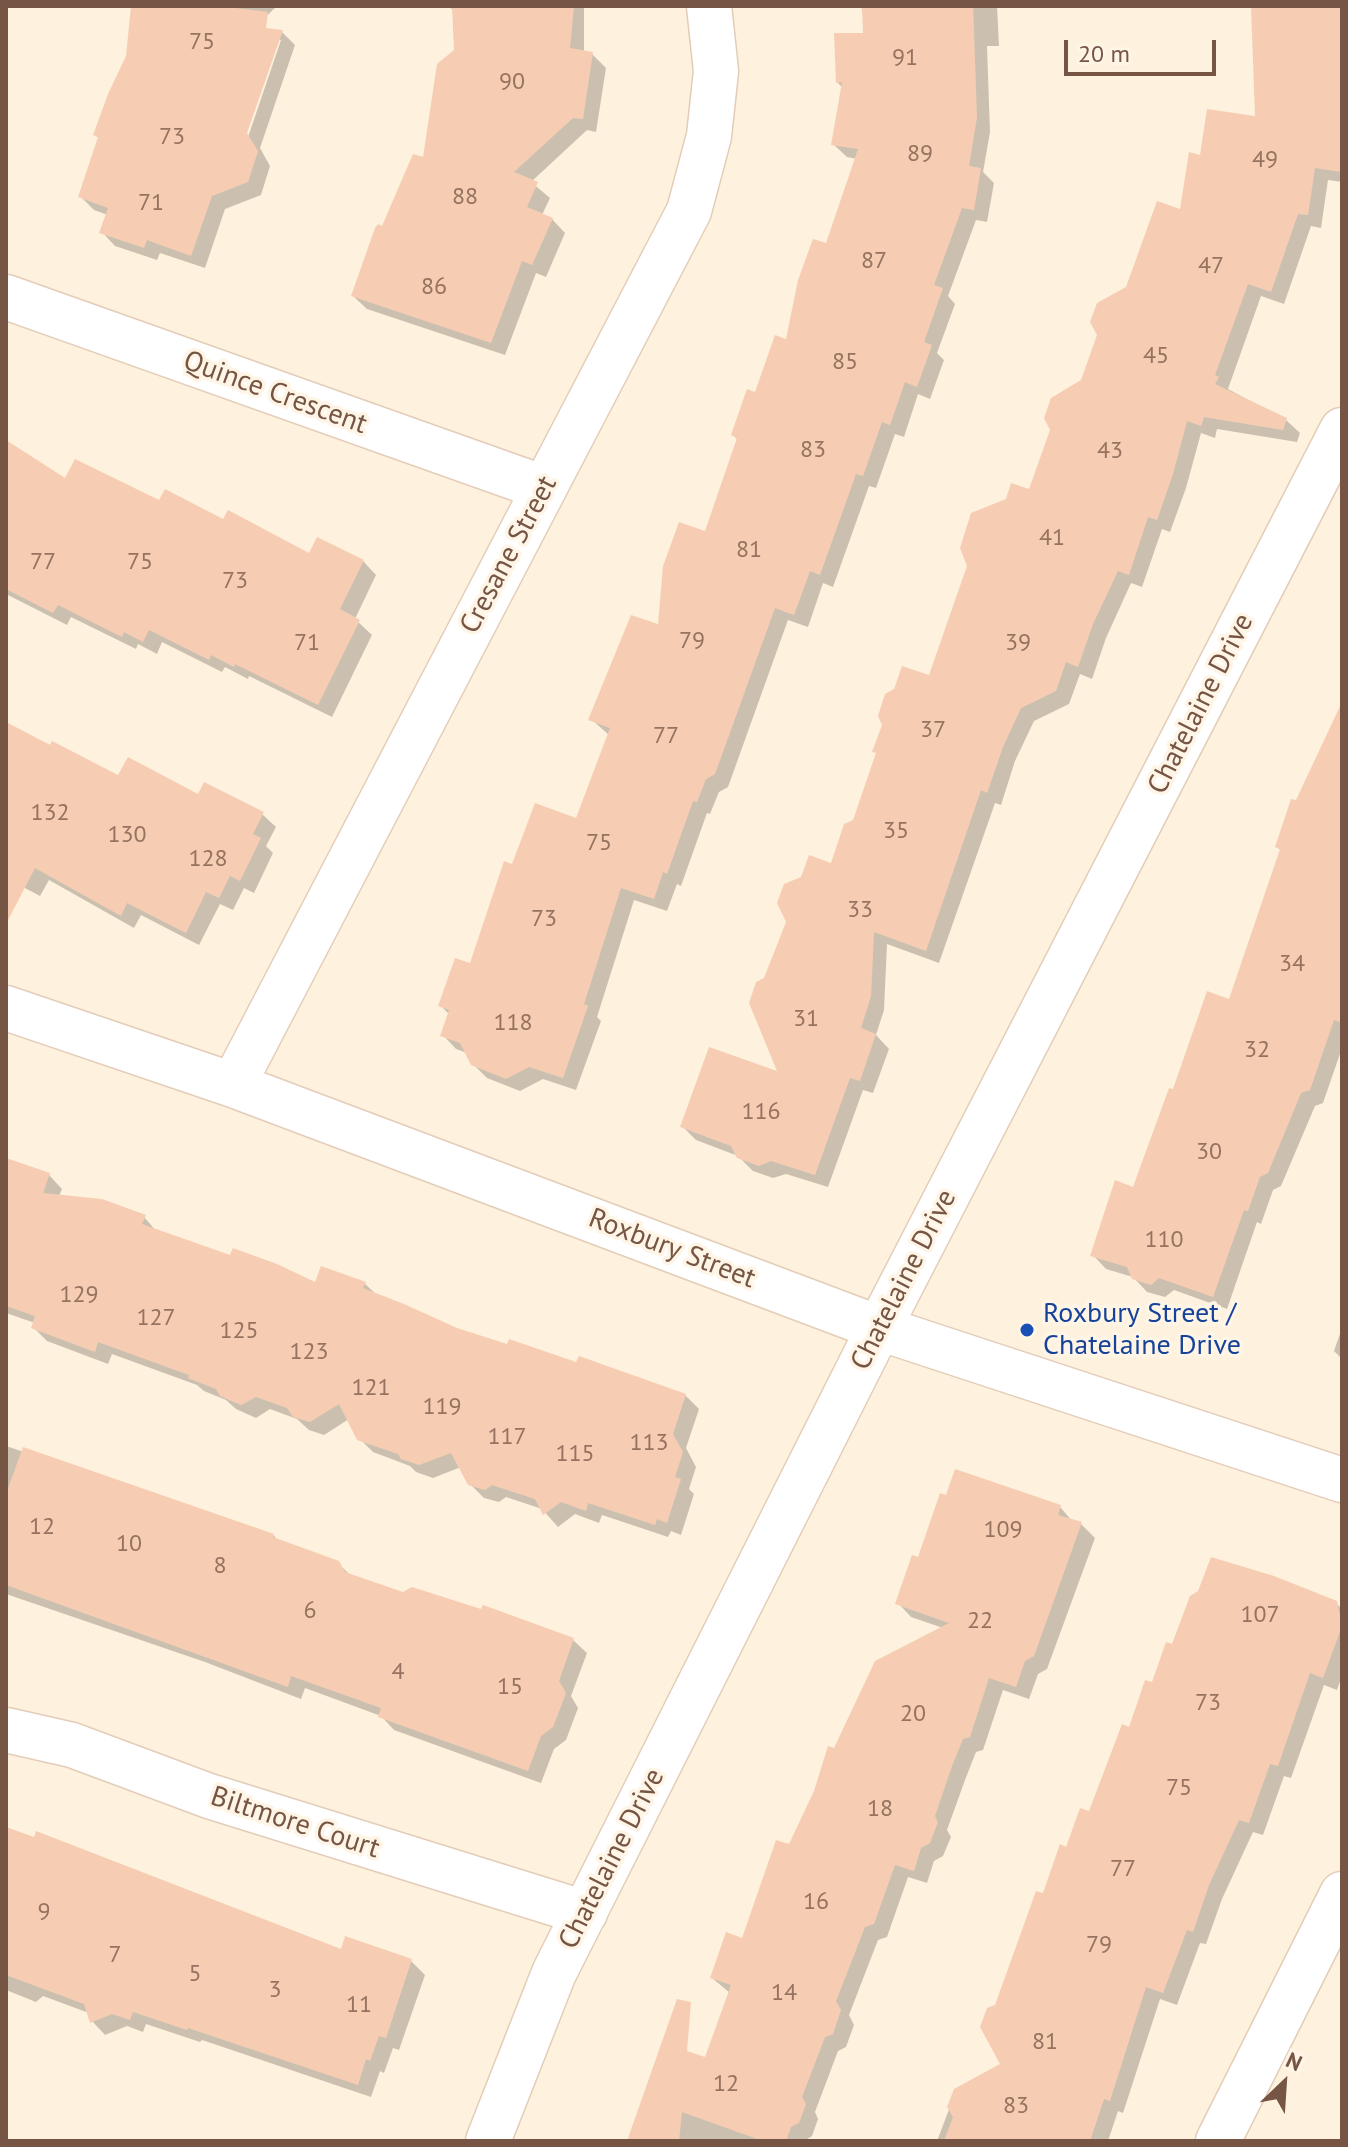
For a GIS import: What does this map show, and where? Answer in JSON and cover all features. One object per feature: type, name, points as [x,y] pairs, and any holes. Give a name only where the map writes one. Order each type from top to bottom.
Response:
[{"type":"street","name":"Cresane Street","points":[[233,1085],[689,211],[709,136],[716,71],[709,6]]},
{"type":"street","name":"Quince Crescent","points":[[6,297],[544,488]]},
{"type":"street","name":"Chatelaine Drive","points":[[488,2141],[554,1973],[879,1328],[1342,430]]},
{"type":"street","name":"Roxbury Street","points":[[6,1008],[233,1085],[879,1328],[1342,1480]]},
{"type":"street","name":"Biltmore Court","points":[[6,1730],[72,1745],[224,1801],[585,1913]]},
{"type":"street","points":[[1218,2141],[1342,1894]]},
{"type":"building","points":[[131,6],[218,6],[268,12],[266,28],[283,30],[247,133],[258,151],[248,182],[212,196],[191,256],[147,240],[144,248],[99,233],[108,208],[78,197],[98,137],[93,135],[126,56]]},
{"type":"building","points":[[452,6],[574,6],[570,48],[593,52],[583,119],[573,118],[514,172],[538,182],[527,207],[553,218],[532,265],[522,261],[491,343],[351,296],[375,228],[378,224],[382,226],[413,154],[423,157],[437,64],[454,50]]},
{"type":"building","points":[[862,6],[973,6],[977,117],[969,166],[981,168],[974,210],[962,208],[934,285],[943,288],[924,342],[932,345],[917,387],[905,382],[890,425],[882,422],[863,476],[856,474],[820,575],[810,571],[794,615],[775,608],[715,774],[706,779],[697,802],[693,801],[667,874],[663,872],[654,899],[621,888],[584,1004],[588,1006],[563,1078],[529,1067],[506,1079],[471,1065],[460,1043],[440,1036],[449,1010],[438,1006],[455,958],[470,963],[504,861],[512,864],[535,803],[576,818],[610,728],[588,720],[631,615],[658,624],[663,566],[679,522],[705,531],[737,438],[731,435],[747,389],[755,392],[775,335],[786,339],[798,280],[813,239],[826,243],[858,149],[831,145],[842,82],[836,83],[834,33],[863,33]]},
{"type":"building","points":[[1251,6],[1342,6],[1342,172],[1315,168],[1308,215],[1298,214],[1271,292],[1248,284],[1215,375],[1219,377],[1215,384],[1287,418],[1283,430],[1204,417],[1201,426],[1187,421],[1157,520],[1148,517],[1129,575],[1118,571],[1093,624],[1078,667],[1066,662],[1056,691],[1021,708],[987,793],[981,790],[926,951],[874,932],[871,996],[861,1028],[876,1034],[860,1081],[850,1078],[815,1175],[771,1161],[759,1166],[737,1158],[731,1146],[680,1127],[709,1047],[777,1071],[749,1003],[756,982],[764,978],[786,922],[777,903],[784,884],[801,877],[809,855],[831,863],[844,824],[853,820],[876,753],[872,752],[882,725],[878,716],[885,694],[894,689],[902,666],[929,675],[967,566],[960,548],[971,513],[1006,499],[1011,483],[1029,489],[1050,430],[1044,418],[1051,398],[1081,380],[1097,335],[1090,322],[1097,303],[1126,287],[1157,201],[1180,209],[1189,152],[1200,155],[1207,109],[1255,116]]},
{"type":"building","points":[[6,440],[65,478],[75,459],[159,500],[165,489],[223,519],[228,510],[309,553],[317,537],[364,560],[340,609],[360,620],[318,705],[235,664],[234,667],[211,655],[209,660],[149,630],[143,642],[124,632],[122,637],[58,605],[53,613],[6,589]]},
{"type":"building","points":[[1342,702],[1342,1023],[1334,1020],[1310,1090],[1301,1093],[1268,1173],[1260,1177],[1248,1211],[1244,1210],[1213,1297],[1159,1278],[1151,1285],[1132,1279],[1127,1267],[1090,1256],[1115,1180],[1133,1187],[1169,1088],[1173,1089],[1207,991],[1229,999],[1280,849],[1275,847],[1291,799],[1296,800]]},
{"type":"building","points":[[6,722],[50,745],[52,741],[118,775],[128,757],[198,794],[204,782],[264,812],[253,834],[261,838],[240,881],[230,876],[219,898],[206,892],[186,933],[127,903],[121,916],[35,868],[6,924]]},
{"type":"building","points":[[6,1158],[50,1173],[43,1193],[102,1199],[146,1215],[142,1224],[230,1255],[233,1248],[315,1282],[321,1266],[366,1282],[363,1288],[457,1328],[507,1344],[509,1339],[576,1362],[579,1356],[686,1394],[673,1434],[683,1452],[675,1477],[681,1479],[667,1523],[657,1519],[655,1525],[588,1503],[586,1511],[561,1502],[543,1515],[535,1499],[492,1485],[485,1490],[468,1485],[451,1453],[419,1465],[357,1440],[339,1404],[310,1422],[293,1417],[287,1408],[256,1397],[241,1405],[220,1396],[216,1389],[188,1378],[189,1375],[98,1342],[95,1352],[31,1328],[35,1316],[6,1306]]},
{"type":"building","points":[[23,1447],[274,1534],[273,1537],[339,1561],[345,1572],[403,1592],[412,1587],[481,1609],[483,1605],[574,1638],[559,1681],[566,1693],[553,1727],[541,1736],[528,1771],[378,1717],[381,1708],[291,1676],[288,1687],[6,1585],[6,1494]]},
{"type":"building","points":[[955,1469],[1061,1505],[1058,1515],[1082,1522],[1034,1656],[1025,1661],[1016,1687],[989,1678],[970,1737],[963,1739],[952,1766],[935,1816],[938,1822],[930,1843],[921,1848],[914,1871],[895,1865],[874,1924],[865,1927],[836,2001],[841,2010],[833,2034],[825,2037],[802,2097],[806,2104],[799,2123],[791,2127],[786,2141],[763,2141],[682,2112],[679,2141],[627,2141],[677,1999],[691,2002],[687,2051],[705,2057],[731,1985],[710,1978],[726,1932],[742,1938],[776,1840],[789,1844],[814,1791],[828,1746],[834,1748],[875,1661],[949,1623],[895,1604],[912,1555],[918,1557],[940,1493],[946,1495]]},
{"type":"building","points":[[1211,1557],[1274,1576],[1337,1601],[1342,1626],[1323,1678],[1310,1673],[1278,1766],[1270,1764],[1249,1823],[1239,1820],[1209,1885],[1193,1932],[1187,1930],[1163,1993],[1146,1987],[1110,2101],[1104,2099],[1090,2141],[944,2141],[953,2117],[947,2107],[954,2089],[1000,2064],[980,2027],[987,2008],[995,2005],[1036,1891],[1043,1893],[1060,1844],[1066,1847],[1080,1808],[1089,1811],[1122,1724],[1129,1727],[1145,1680],[1152,1682],[1166,1642],[1172,1644],[1190,1596],[1198,1591]]},
{"type":"building","points":[[6,1827],[34,1837],[36,1831],[341,1949],[345,1936],[412,1959],[386,2038],[379,2036],[370,2061],[366,2059],[358,2085],[133,2012],[130,2020],[112,2014],[90,2023],[84,2004],[6,1975]]},
{"type":"place","name":"Roxbury Street / Chatelaine Drive","points":[[1027,1330]]}]
